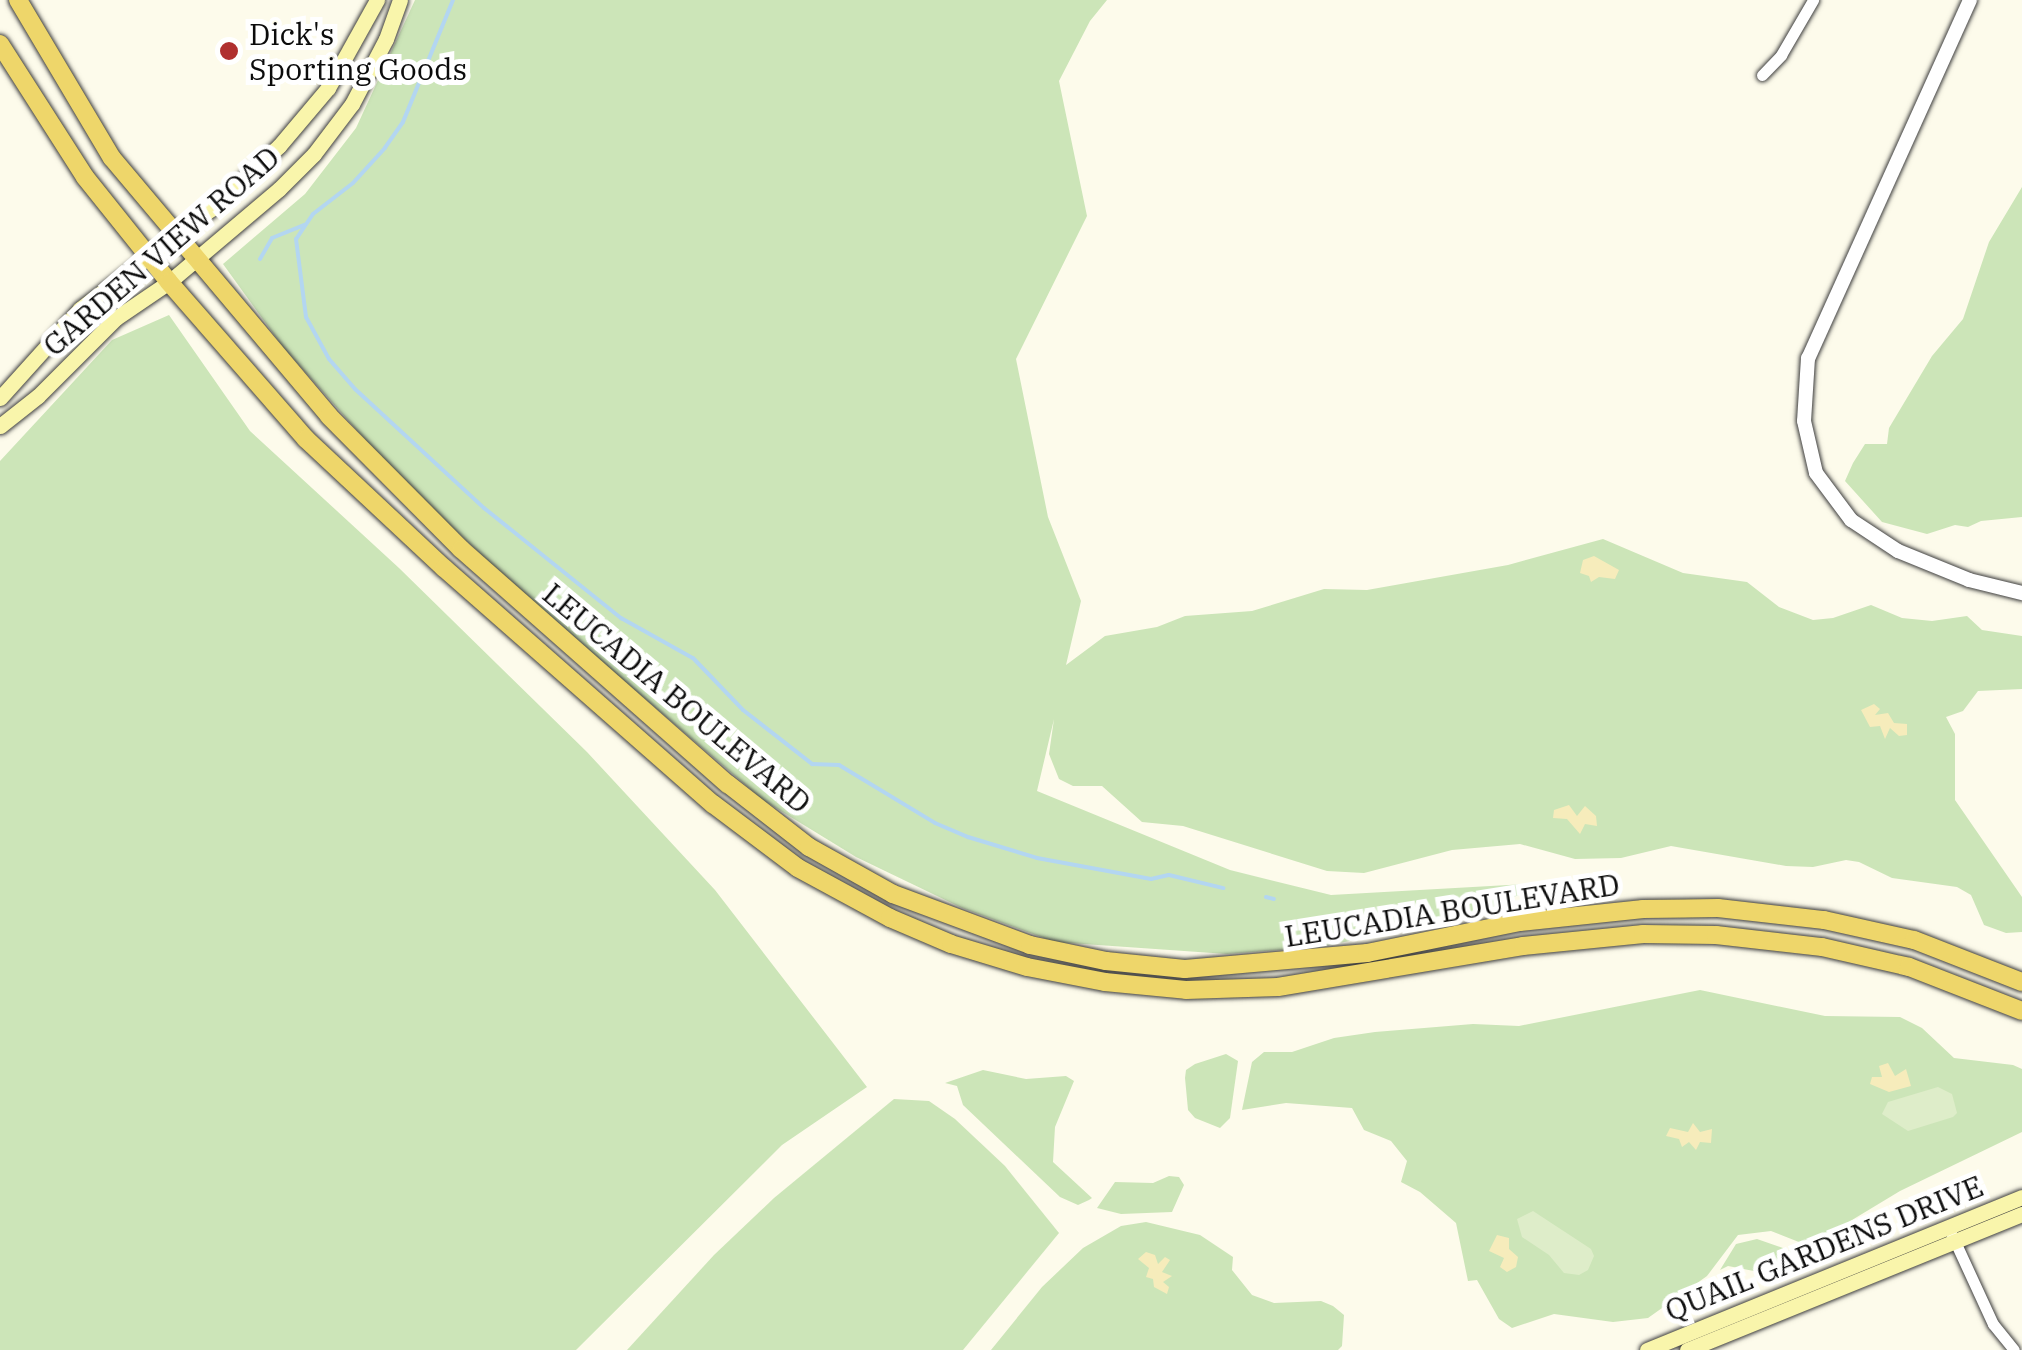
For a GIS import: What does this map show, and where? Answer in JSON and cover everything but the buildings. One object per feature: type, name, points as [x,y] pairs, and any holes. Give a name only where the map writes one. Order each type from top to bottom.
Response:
[{"type":"main road","name":"LEUCADIA BOULEVARD","points":[[18,0],[112,158],[329,416],[460,549],[728,784],[810,847],[893,894],[1030,945],[1106,961],[1185,969],[1368,952],[1520,922],[1643,908],[1718,908],[1824,920],[1914,940],[2022,982]]},
{"type":"main road","name":"GARDEN VIEW ROAD","points":[[0,398],[56,332],[237,187],[319,100],[346,61],[377,0]]},
{"type":"main road","name":"GARDEN VIEW ROAD","points":[[0,426],[38,396],[116,318],[169,282],[314,154],[352,104],[386,40],[400,0]]},
{"type":"main road","name":"LEUCADIA BOULEVARD","points":[[0,44],[85,176],[169,282],[306,439],[444,568],[713,804],[798,868],[890,918],[951,944],[1028,967],[1105,982],[1186,990],[1278,987],[1523,946],[1643,934],[1716,934],[1822,947],[1891,963],[2022,1010]]},
{"type":"main road","name":"QUAIL GARDENS DRIVE","points":[[1687,1350],[1952,1234],[2022,1197]]},
{"type":"main road","name":"QUAIL GARDENS DRIVE","points":[[1647,1350],[1952,1234],[2022,1214]]},
{"type":"street","points":[[1762,76],[1780,55],[1813,0]]},
{"type":"street","points":[[1970,0],[1808,358],[1804,421],[1816,473],[1851,520],[1898,551],[1969,580],[2022,593]]},
{"type":"street","points":[[1952,1234],[1994,1324],[2014,1350]]},
{"type":"green space","points":[[415,0],[1107,0],[1090,21],[1059,81],[1087,216],[1016,359],[1048,517],[1081,601],[1066,665],[1105,636],[1157,627],[1185,616],[1252,611],[1324,589],[1367,590],[1508,565],[1603,539],[1683,573],[1747,582],[1779,607],[1813,620],[1833,618],[1871,605],[1902,618],[1932,621],[1967,616],[1982,630],[2022,636],[2022,689],[1978,691],[1963,711],[1946,717],[1955,734],[1955,800],[2022,897],[2022,932],[2006,933],[1984,925],[1971,895],[1957,887],[1892,878],[1846,860],[1813,867],[1786,866],[1671,846],[1621,858],[1575,859],[1520,844],[1452,850],[1364,873],[1327,871],[1183,826],[1142,822],[1102,786],[1073,786],[1059,779],[1049,754],[1054,719],[1037,791],[1230,870],[1331,895],[1544,883],[1476,915],[1320,947],[1227,954],[1055,942],[962,908],[856,857],[763,800],[530,600],[401,480],[283,347],[223,264],[305,194],[356,128]]},
{"type":"green space","points":[[2022,187],[2022,517],[1981,521],[1968,527],[1955,525],[1927,534],[1882,522],[1845,481],[1865,444],[1887,444],[1889,428],[1932,356],[1963,319],[1989,242]]},
{"type":"green space","points":[[169,315],[250,431],[399,568],[587,752],[715,890],[867,1087],[782,1145],[576,1350],[0,1350],[0,461],[112,340]]},
{"type":"green space","points":[[1700,990],[1825,1016],[1900,1017],[1922,1028],[1954,1058],[2013,1065],[2022,1069],[2022,1132],[1900,1191],[1809,1246],[1771,1231],[1738,1235],[1707,1276],[1648,1318],[1613,1322],[1554,1314],[1512,1328],[1499,1319],[1477,1280],[1468,1281],[1456,1223],[1420,1192],[1401,1182],[1407,1161],[1391,1141],[1364,1130],[1352,1108],[1286,1103],[1242,1110],[1252,1062],[1264,1052],[1292,1052],[1334,1038],[1375,1032],[1473,1024],[1519,1026]]},
{"type":"green space","points":[[1226,1054],[1238,1061],[1230,1118],[1220,1128],[1195,1118],[1188,1110],[1185,1078],[1186,1070],[1195,1064]]},
{"type":"green space","points":[[983,1070],[1026,1079],[1066,1076],[1074,1081],[1055,1127],[1053,1162],[1092,1198],[1078,1205],[1060,1197],[963,1105],[957,1086],[945,1083]]},
{"type":"green space","points":[[1938,1087],[1952,1094],[1957,1113],[1953,1117],[1908,1131],[1882,1114],[1888,1102]]},
{"type":"green space","points":[[894,1099],[929,1101],[955,1119],[1005,1166],[1059,1233],[963,1350],[627,1350],[714,1255],[774,1198]]},
{"type":"green space","points":[[1169,1176],[1179,1177],[1184,1185],[1172,1212],[1121,1214],[1097,1208],[1115,1182],[1153,1183]]},
{"type":"green space","points":[[1533,1211],[1591,1249],[1594,1256],[1588,1270],[1579,1275],[1564,1273],[1549,1255],[1522,1237],[1517,1219]]},
{"type":"green space","points":[[1146,1222],[1200,1235],[1233,1257],[1232,1270],[1252,1295],[1274,1303],[1321,1301],[1333,1306],[1344,1315],[1342,1346],[1338,1350],[991,1350],[1042,1287],[1083,1248],[1121,1226]]},
{"type":"green space","points":[[1757,1239],[1797,1253],[1759,1272],[1728,1266],[1720,1270],[1736,1244]]},
{"type":"sand","points":[[1594,556],[1619,570],[1615,579],[1599,577],[1591,582],[1589,576],[1580,573],[1583,560]]},
{"type":"sand","points":[[1874,704],[1880,709],[1875,715],[1888,713],[1894,723],[1907,724],[1907,735],[1899,736],[1890,728],[1885,739],[1880,726],[1870,727],[1861,710]]},
{"type":"sand","points":[[1569,805],[1577,816],[1585,806],[1596,816],[1597,826],[1585,824],[1580,834],[1567,819],[1553,818],[1554,810]]},
{"type":"sand","points":[[1888,1063],[1895,1076],[1906,1069],[1911,1086],[1889,1092],[1870,1084],[1872,1077],[1882,1077],[1879,1066]]},
{"type":"sand","points":[[1693,1123],[1700,1132],[1712,1129],[1711,1143],[1700,1142],[1696,1150],[1689,1142],[1682,1147],[1679,1139],[1666,1136],[1670,1128],[1688,1132]]},
{"type":"sand","points":[[1497,1235],[1509,1238],[1509,1249],[1518,1257],[1516,1267],[1507,1272],[1500,1267],[1504,1258],[1489,1251]]},
{"type":"sand","points":[[1146,1252],[1155,1255],[1158,1264],[1165,1257],[1170,1260],[1162,1272],[1172,1276],[1163,1282],[1169,1287],[1167,1294],[1146,1277],[1149,1268],[1138,1259]]},
{"type":"waterway","points":[[453,0],[403,122],[353,183],[313,214],[296,239],[306,317],[329,359],[355,389],[484,508],[621,618],[693,658],[743,710],[812,764],[839,765],[935,823],[1037,858],[1151,879],[1169,875],[1223,888]]},
{"type":"waterway","points":[[260,259],[272,238],[304,225]]},
{"type":"waterway","points":[[1266,897],[1274,899]]},
{"type":"place","name":"Dick's Sporting Goods","points":[[229,51]]}]
